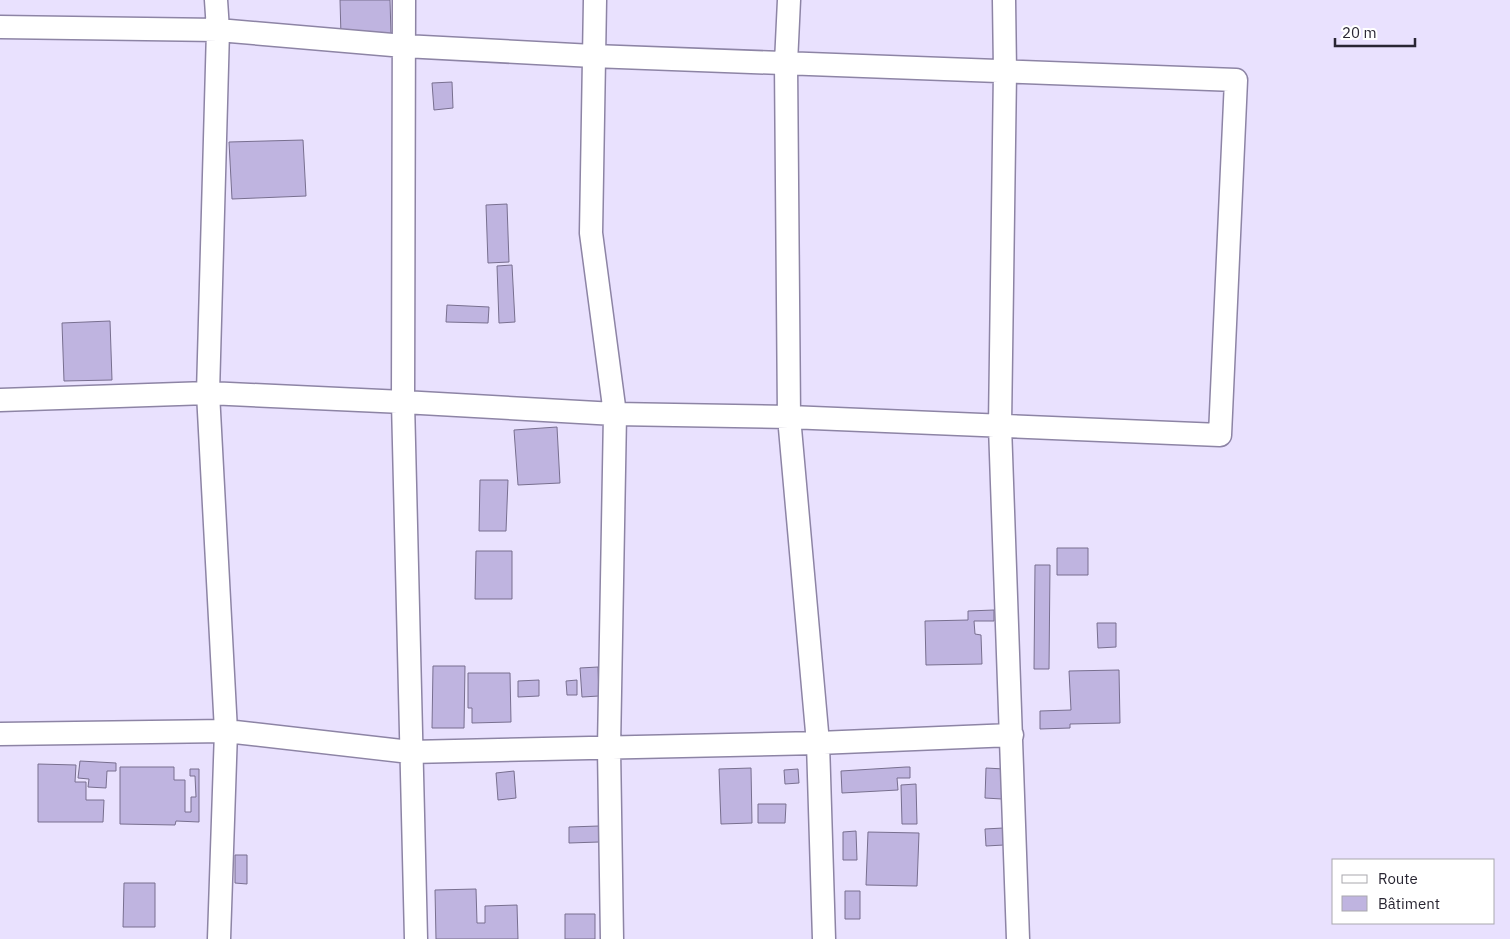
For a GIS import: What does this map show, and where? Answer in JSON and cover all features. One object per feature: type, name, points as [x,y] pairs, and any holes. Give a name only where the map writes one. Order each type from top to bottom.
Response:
[{"type":"street","points":[[216,0],[218,30],[208,394],[226,731],[219,939]]},
{"type":"street","points":[[404,0],[403,402],[416,939]]},
{"type":"street","points":[[595,0],[591,233],[615,414],[609,748],[612,939]]},
{"type":"street","points":[[789,0],[786,62],[789,417],[818,744],[824,939]]},
{"type":"street","points":[[1004,0],[1000,426],[1018,939]]},
{"type":"street","points":[[0,27],[218,30],[404,46],[593,56],[1236,80],[1220,435],[789,417],[615,414],[403,402],[208,394],[0,400]]},
{"type":"street","points":[[0,734],[226,731],[410,752],[818,744],[1012,735]]},
{"type":"building","points":[[340,0],[390,0],[391,34],[341,36]]},
{"type":"building","points":[[452,82],[453,108],[434,110],[432,83]]},
{"type":"building","points":[[303,140],[306,196],[232,199],[229,142]]},
{"type":"building","points":[[507,204],[509,262],[488,263],[486,205]]},
{"type":"building","points":[[512,265],[515,322],[499,323],[497,266]]},
{"type":"building","points":[[447,305],[489,307],[488,323],[446,322]]},
{"type":"building","points":[[110,321],[112,380],[64,381],[62,323]]},
{"type":"building","points":[[557,427],[560,483],[518,485],[514,430]]},
{"type":"building","points":[[480,480],[508,480],[506,531],[479,531]]},
{"type":"building","points":[[1057,548],[1088,548],[1088,575],[1057,575]]},
{"type":"building","points":[[476,551],[512,551],[512,599],[475,599]]},
{"type":"building","points":[[1035,565],[1050,565],[1049,669],[1034,669]]},
{"type":"building","points":[[994,610],[994,621],[974,621],[975,634],[981,635],[982,664],[926,665],[925,621],[968,620],[968,611]]},
{"type":"building","points":[[1097,623],[1116,623],[1116,647],[1098,648]]},
{"type":"building","points":[[433,666],[465,666],[464,728],[432,728]]},
{"type":"building","points":[[598,667],[599,696],[582,697],[580,668]]},
{"type":"building","points":[[1119,670],[1120,723],[1070,724],[1070,728],[1040,729],[1040,711],[1071,710],[1069,671]]},
{"type":"building","points":[[468,673],[510,673],[511,722],[472,723],[472,708],[468,708]]},
{"type":"building","points":[[539,680],[539,696],[518,697],[518,681]]},
{"type":"building","points":[[577,680],[577,695],[567,695],[566,681]]},
{"type":"building","points":[[80,761],[116,763],[116,771],[107,771],[106,788],[88,787],[89,779],[78,778]]},
{"type":"building","points":[[38,764],[76,765],[75,782],[86,782],[86,800],[104,800],[103,822],[38,822]]},
{"type":"building","points":[[120,767],[174,767],[174,780],[185,780],[185,812],[191,812],[191,797],[196,797],[195,776],[190,776],[190,769],[199,769],[199,822],[176,821],[175,825],[120,824]]},
{"type":"building","points":[[910,767],[910,778],[897,778],[898,790],[842,793],[841,771]]},
{"type":"building","points":[[751,768],[752,823],[721,824],[719,769]]},
{"type":"building","points":[[986,768],[1004,769],[1002,799],[985,798]]},
{"type":"building","points":[[798,769],[799,783],[785,784],[784,770]]},
{"type":"building","points":[[514,771],[516,798],[498,800],[496,773]]},
{"type":"building","points":[[916,784],[917,824],[902,824],[901,785]]},
{"type":"building","points":[[758,804],[786,804],[785,823],[758,823]]},
{"type":"building","points":[[599,826],[599,842],[569,843],[569,827]]},
{"type":"building","points":[[1003,828],[1004,845],[986,846],[985,829]]},
{"type":"building","points":[[856,831],[857,860],[843,860],[843,832]]},
{"type":"building","points":[[868,832],[919,833],[917,886],[866,885]]},
{"type":"building","points":[[235,855],[247,855],[247,884],[235,883]]},
{"type":"building","points":[[124,883],[155,883],[155,927],[123,927]]},
{"type":"building","points":[[476,889],[477,923],[485,923],[485,906],[517,905],[518,939],[436,939],[435,890]]},
{"type":"building","points":[[845,891],[860,891],[860,919],[845,919]]},
{"type":"building","points":[[565,914],[595,914],[595,939],[565,939]]}]
